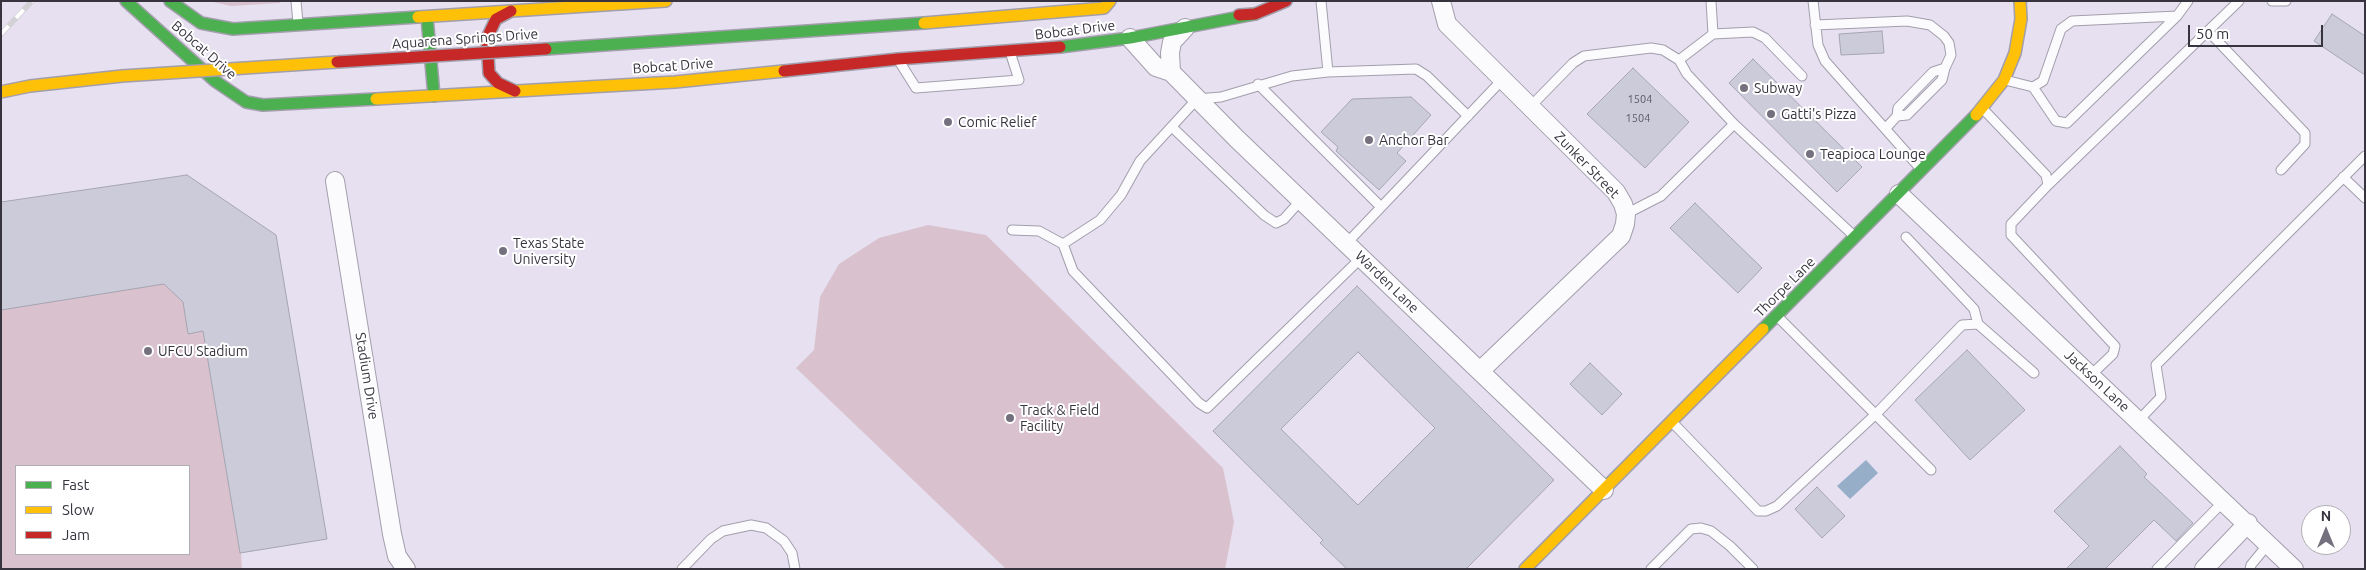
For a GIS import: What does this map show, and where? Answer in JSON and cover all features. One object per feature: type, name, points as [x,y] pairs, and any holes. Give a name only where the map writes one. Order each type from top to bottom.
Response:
[{"type":"street","name":"Bobcat Drive","points":[[126,1],[215,82],[246,102],[263,105],[675,82],[898,59],[1010,52],[1130,38],[1256,14]]},
{"type":"street","name":"Bobcat Drive","points":[[170,1],[201,23],[233,29],[666,1]]},
{"type":"street","name":"Aquarena Springs Drive","points":[[1,92],[30,86],[131,75],[546,49],[1104,8],[1110,1]]},
{"type":"street","points":[[1159,20],[1256,14],[1286,1]]},
{"type":"street","name":"Zunker Street","points":[[1441,1],[1446,24],[1616,192],[1626,214],[1621,236],[1480,371]]},
{"type":"street","name":"Thorpe Lane","points":[[1526,569],[1982,108],[2004,80],[2014,53],[2021,19],[2020,1]]},
{"type":"street","points":[[511,12],[496,19],[487,38],[489,72],[498,83],[515,91]]},
{"type":"street","points":[[427,17],[434,96]]},
{"type":"street","name":"Aquarena Springs Drive","points":[[932,22],[987,29]]},
{"type":"street","points":[[1171,72],[1170,53],[1172,42],[1184,28]]},
{"type":"street","name":"Warden Lane","points":[[1130,38],[1156,67],[1171,72],[1346,244],[1604,490]]},
{"type":"street","name":"Stadium Drive","points":[[335,180],[392,534],[397,556],[406,569]]},
{"type":"street","name":"Jackson Lane","points":[[1898,194],[2248,523],[2294,569]]},
{"type":"street","points":[[2204,569],[2248,523]]},
{"type":"lane","points":[[296,1],[298,26]]},
{"type":"lane","points":[[1322,1],[1328,72]]},
{"type":"lane","points":[[1711,1],[1713,34]]},
{"type":"lane","points":[[1813,1],[1818,45],[1825,60],[1922,170]]},
{"type":"lane","points":[[2004,80],[2032,88],[2056,121],[2067,123],[2177,16],[2188,1]]},
{"type":"lane","points":[[2091,375],[2113,354],[2115,346],[2011,235],[2011,224],[2048,185],[2209,32],[2239,1]]},
{"type":"lane","points":[[2272,1],[2286,1]]},
{"type":"lane","points":[[2032,88],[2043,81],[2061,28],[2072,21],[2177,16]]},
{"type":"lane","points":[[1815,25],[1907,21],[1930,25],[1949,44],[1952,56],[1946,68],[1933,72],[1898,108],[1898,116],[1886,128]]},
{"type":"lane","points":[[1679,60],[1713,34],[1752,32],[1765,38],[1802,76]]},
{"type":"lane","points":[[2209,32],[2305,133],[2305,144],[2281,170]]},
{"type":"lane","points":[[1530,107],[1573,63],[1584,56],[1651,48],[1663,50],[1679,60],[1687,74],[1734,124],[1855,237]]},
{"type":"lane","points":[[898,59],[916,88],[1019,80],[1010,52]]},
{"type":"lane","points":[[1063,244],[1100,220],[1122,196],[1140,161],[1197,99],[1220,97],[1258,84],[1292,76],[1328,72],[1416,69],[1428,76],[1468,116]]},
{"type":"lane","points":[[1346,244],[1502,80]]},
{"type":"lane","points":[[1258,84],[1381,207]]},
{"type":"lane","points":[[1982,108],[2046,175],[2048,185]]},
{"type":"lane","points":[[1626,214],[1661,196],[1734,124]]},
{"type":"lane","points":[[1172,127],[1264,215],[1276,223],[1284,219],[1301,200]]},
{"type":"lane","points":[[2139,420],[2161,397],[2156,365],[2365,156]]},
{"type":"lane","points":[[2343,177],[2365,198]]},
{"type":"lane","points":[[1012,230],[1039,231],[1063,244],[1073,272],[1199,403],[1208,408],[1361,258]]},
{"type":"lane","points":[[1906,237],[1974,309],[1978,324],[2034,374]]},
{"type":"lane","points":[[1777,316],[1931,470]]},
{"type":"lane","points":[[1672,422],[1758,511],[1766,511],[1777,506],[1876,414],[1962,325],[1978,324]]},
{"type":"lane","points":[[2157,569],[2224,501]]},
{"type":"lane","points":[[682,569],[711,539],[723,531],[751,525],[766,528],[784,541],[792,553],[795,569]]},
{"type":"lane","points":[[1651,569],[1691,529],[1702,528],[1711,531],[1730,546],[1753,569]]},
{"type":"lane","points":[[2250,569],[2251,565],[2269,543]]},
{"type":"shaded area","points":[[209,1],[281,1],[280,3],[231,6]]},
{"type":"shaded area","name":"UFCU Stadium","points":[[1,202],[276,235],[327,539],[241,553],[242,569],[1,569]]},
{"type":"shaded area","name":"Track & Field Facility","points":[[928,225],[986,235],[1223,468],[1234,522],[1225,569],[1006,569],[796,368],[814,350],[820,297],[839,264],[879,238]]},
{"type":"water","points":[[1866,460],[1878,473],[1850,499],[1837,486]]},
{"type":"building","points":[[2332,14],[2365,36],[2365,75],[2314,41]]},
{"type":"building","points":[[1882,31],[1884,53],[1841,55],[1839,34]]},
{"type":"building","points":[[1753,59],[1862,167],[1837,192],[1729,83]]},
{"type":"building","points":[[1633,68],[1689,122],[1645,168],[1587,114]]},
{"type":"building","name":"Anchor Bar","points":[[1411,97],[1431,115],[1397,153],[1406,161],[1379,190],[1336,151],[1338,147],[1321,132],[1352,99]]},
{"type":"building","points":[[187,175],[276,235],[327,539],[240,553],[203,331],[188,334],[183,302],[164,284],[1,310],[1,202]]},
{"type":"building","points":[[1695,203],[1762,268],[1738,293],[1670,228]]},
{"type":"building","points":[[1357,286],[1554,480],[1466,569],[1347,569],[1320,543],[1323,540],[1213,431]],"holes":[[[1358,352],[1435,428],[1358,505],[1281,429]]]},
{"type":"building","points":[[1967,350],[2025,410],[1970,460],[1915,400]]},
{"type":"building","points":[[1590,363],[1622,394],[1602,415],[1570,384]]},
{"type":"building","points":[[2120,446],[2147,474],[2144,477],[2193,523],[2176,541],[2154,520],[2105,569],[2066,569],[2089,546],[2054,511]]},
{"type":"building","points":[[1817,487],[1845,516],[1822,538],[1795,509]]},
{"type":"railway","points":[[1,34],[32,1]]},
{"type":"traffic: fast","points":[[126,1],[215,81],[246,102],[263,105],[376,99]]},
{"type":"traffic: fast","points":[[170,1],[201,23],[233,29],[418,17]]},
{"type":"traffic: fast","points":[[1060,47],[1130,38],[1255,14]]},
{"type":"traffic: fast","points":[[427,17],[434,96]]},
{"type":"traffic: fast","points":[[546,49],[924,23]]},
{"type":"traffic: fast","points":[[1763,329],[1976,115]]},
{"type":"traffic: slow","points":[[418,17],[666,1]]},
{"type":"traffic: slow","points":[[924,23],[1104,8],[1110,1]]},
{"type":"traffic: slow","points":[[1976,115],[2004,80],[2015,53],[2021,19],[2020,1]]},
{"type":"traffic: slow","points":[[1,92],[30,86],[122,76],[337,62]]},
{"type":"traffic: slow","points":[[376,99],[675,82],[784,71]]},
{"type":"traffic: slow","points":[[1525,569],[1763,329]]},
{"type":"traffic: jam","points":[[1239,15],[1255,14],[1286,1]]},
{"type":"traffic: jam","points":[[511,11],[496,19],[487,38],[489,73],[498,83],[515,91]]},
{"type":"traffic: jam","points":[[784,71],[898,59],[1060,47]]},
{"type":"traffic: jam","points":[[337,62],[546,49]]},
{"type":"place","name":"Subway","points":[[1744,88]]},
{"type":"place","name":"Gatti's Pizza","points":[[1771,114]]},
{"type":"place","name":"Comic Relief","points":[[948,122]]},
{"type":"place","name":"Anchor Bar","points":[[1369,140]]},
{"type":"place","name":"Teapioca Lounge","points":[[1810,154]]},
{"type":"place","name":"Texas State University","points":[[503,251]]},
{"type":"place","name":"UFCU Stadium","points":[[148,351]]},
{"type":"place","name":"Track & Field Facility","points":[[1010,418]]}]
